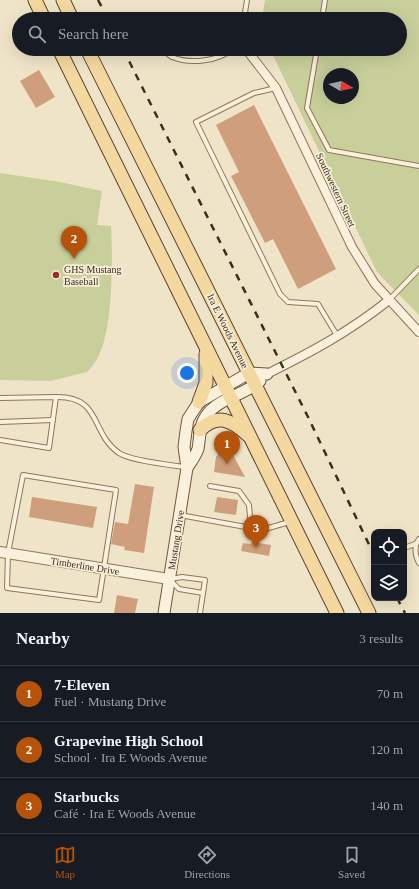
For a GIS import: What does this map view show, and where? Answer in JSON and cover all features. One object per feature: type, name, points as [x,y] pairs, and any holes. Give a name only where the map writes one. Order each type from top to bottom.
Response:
[{"type":"main road","points":[[35,0],[41,12]]},
{"type":"main road","points":[[63,0],[69,12]]},
{"type":"main road","points":[[62,56],[337,613]]},
{"type":"main road","name":"Ira E Woods Avenue","points":[[90,56],[369,613]]},
{"type":"main road","points":[[199,402],[206,383],[206,346]]},
{"type":"main road","points":[[249,373],[267,374]]},
{"type":"main road","name":"Mustang Drive","points":[[187,468],[198,450],[200,430],[207,414],[249,373]]},
{"type":"main road","name":"Mustang Drive","points":[[164,613],[187,468],[184,447],[188,419],[199,402],[228,392],[255,386],[267,374]]},
{"type":"main road","points":[[200,430],[212,421],[225,420],[238,426],[251,437]]},
{"type":"street","name":"Southwestern Street","points":[[251,56],[276,88],[352,247],[375,284],[419,332]]},
{"type":"street","name":"Mustang Drive","points":[[267,374],[338,337],[357,325],[389,300]]},
{"type":"street","name":"Timberline Drive","points":[[4,553],[169,579]]},
{"type":"lane","points":[[245,12],[247,0]]},
{"type":"lane","points":[[323,12],[325,0]]},
{"type":"lane","points":[[172,56],[194,61],[215,58],[219,56]]},
{"type":"lane","points":[[316,56],[307,108],[329,150],[419,166]]},
{"type":"lane","points":[[276,88],[254,93],[196,122],[280,294],[288,302],[310,302],[318,304],[338,337]]},
{"type":"lane","points":[[389,300],[419,269]]},
{"type":"lane","points":[[0,440],[49,448],[56,397]]},
{"type":"lane","points":[[0,398],[75,398],[84,403],[108,442],[120,454],[132,458],[187,468]]},
{"type":"lane","points":[[0,422],[53,420]]},
{"type":"lane","points":[[23,475],[116,490],[99,600],[7,588],[4,553],[23,475]]},
{"type":"lane","points":[[210,486],[239,491],[249,505],[251,528]]},
{"type":"lane","points":[[180,515],[262,530],[292,521]]},
{"type":"lane","points":[[407,547],[415,544],[419,539]]},
{"type":"lane","points":[[415,544],[416,558],[419,563]]},
{"type":"lane","points":[[169,579],[182,577],[205,580],[200,613]]},
{"type":"lane","points":[[169,579],[179,590],[203,593]]},
{"type":"green space","points":[[265,0],[419,0],[419,315],[377,272],[273,56],[407,56],[407,12],[263,12]]},
{"type":"green space","name":"GHS Mustang Baseball","points":[[0,173],[60,182],[102,191],[97,225],[111,226],[111,293],[107,330],[103,345],[96,361],[87,372],[51,381],[0,380]]},
{"type":"building","points":[[39,70],[55,97],[36,108],[20,81]]},
{"type":"building","points":[[254,105],[336,269],[298,289],[273,239],[265,243],[231,176],[239,172],[216,125]]},
{"type":"building","points":[[221,451],[232,453],[245,477],[214,472],[216,457]]},
{"type":"building","points":[[135,484],[154,487],[144,553],[124,550],[125,547],[111,544],[115,522],[128,524]]},
{"type":"building","points":[[32,497],[97,507],[93,528],[29,517]]},
{"type":"building","points":[[217,497],[238,500],[236,515],[214,512]]},
{"type":"building","points":[[252,542],[271,545],[269,556],[241,551],[243,543],[251,544]]},
{"type":"building","points":[[117,595],[138,599],[135,613],[114,613]]},
{"type":"railway","points":[[98,0],[104,12]]},
{"type":"railway","points":[[127,56],[308,417],[371,549]]},
{"type":"railway","points":[[399,601],[405,613]]},
{"type":"place","name":"Grapevine High School","points":[[74,259]]},
{"type":"place","name":"GHS Mustang Baseball","points":[[56,275]]},
{"type":"place","name":"7-Eleven","points":[[227,464]]},
{"type":"place","name":"Starbucks","points":[[256,548]]}]
